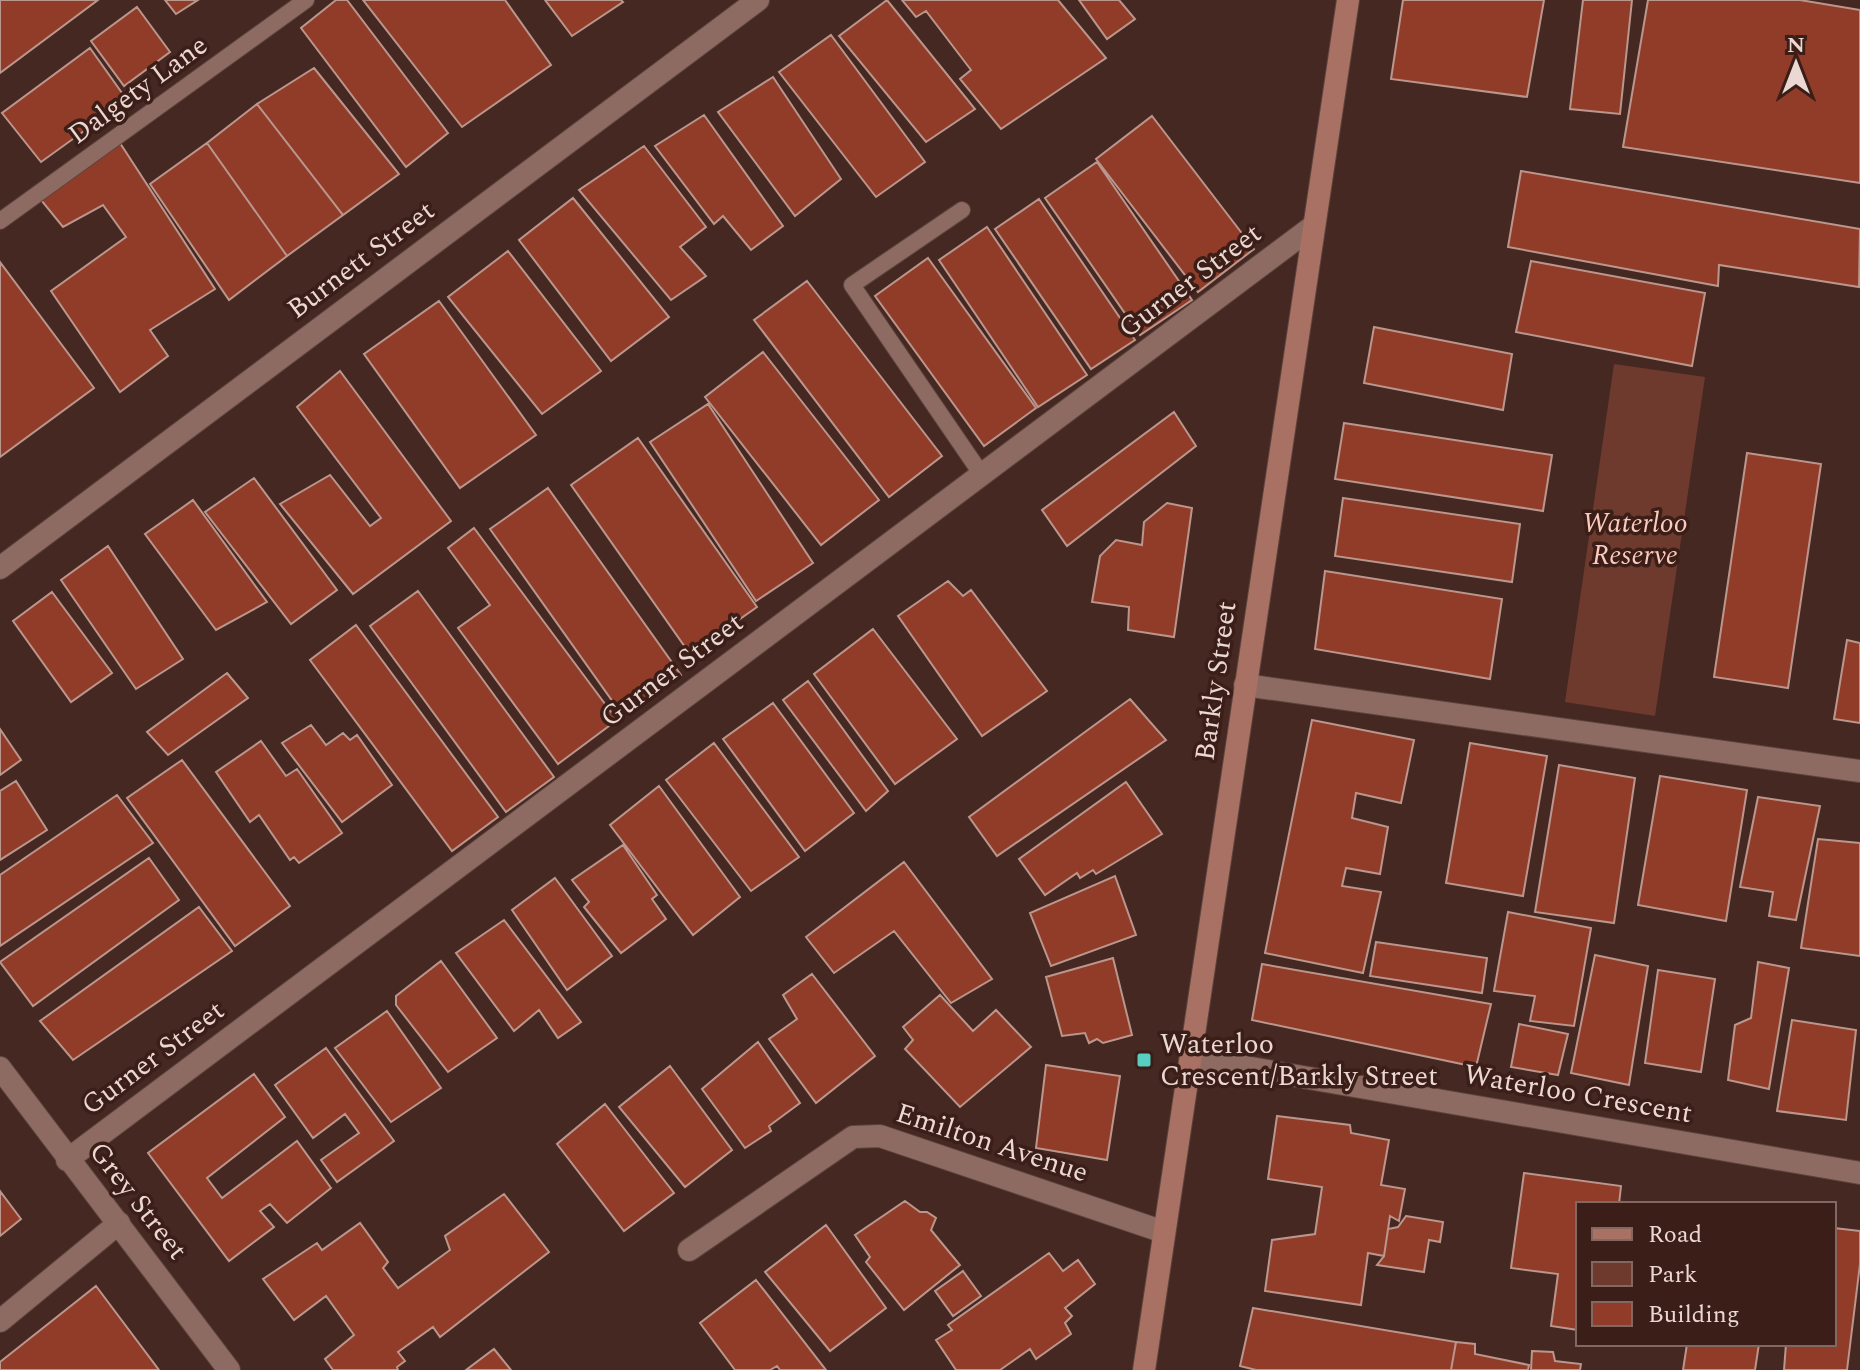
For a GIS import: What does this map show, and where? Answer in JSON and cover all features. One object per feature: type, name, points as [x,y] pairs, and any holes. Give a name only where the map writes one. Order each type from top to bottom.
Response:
[{"type":"main road","name":"Barkly Street","points":[[1144,1370],[1348,0]]},
{"type":"street","name":"Burnett Street","points":[[0,568],[758,0]]},
{"type":"street","name":"Gurner Street","points":[[67,1160],[1312,227]]},
{"type":"street","points":[[1245,685],[1860,771]]},
{"type":"street","name":"Waterloo Crescent","points":[[1192,1058],[1860,1173]]},
{"type":"street","name":"Grey Street","points":[[0,1068],[229,1370]]},
{"type":"street","name":"Emilton Avenue","points":[[689,1250],[853,1137],[880,1136],[1164,1232]]},
{"type":"street","points":[[0,1321],[119,1223]]},
{"type":"lane","name":"Dalgety Lane","points":[[0,221],[306,0]]},
{"type":"lane","points":[[962,210],[852,285],[982,475]]},
{"type":"green space","name":"Waterloo Reserve","points":[[1614,364],[1705,377],[1655,716],[1565,702]]},
{"type":"building","points":[[0,0],[98,0],[0,73]]},
{"type":"building","points":[[165,0],[198,0],[176,14]]},
{"type":"building","points":[[336,0],[347,0],[448,133],[406,167],[301,28]]},
{"type":"building","points":[[363,0],[505,0],[551,65],[462,127]]},
{"type":"building","points":[[545,0],[621,0],[623,2],[572,36]]},
{"type":"building","points":[[887,0],[975,109],[926,142],[839,36]]},
{"type":"building","points":[[902,0],[1058,0],[1106,58],[1001,129],[960,79],[971,70],[926,11],[916,17]]},
{"type":"building","points":[[1079,0],[1119,0],[1135,19],[1107,39]]},
{"type":"building","points":[[1403,0],[1544,0],[1527,97],[1391,79]]},
{"type":"building","points":[[1583,0],[1632,0],[1620,114],[1570,109]]},
{"type":"building","points":[[1648,0],[1800,0],[1860,10],[1860,183],[1623,147]]},
{"type":"building","points":[[137,7],[170,52],[124,86],[91,41]]},
{"type":"building","points":[[831,35],[925,162],[876,197],[779,72]]},
{"type":"building","points":[[90,48],[127,100],[41,162],[2,113]]},
{"type":"building","points":[[314,68],[399,174],[343,215],[257,104]]},
{"type":"building","points":[[773,77],[841,179],[795,216],[718,112]]},
{"type":"building","points":[[257,104],[343,215],[287,256],[207,143]]},
{"type":"building","points":[[704,115],[783,226],[751,250],[723,216],[714,224],[655,146]]},
{"type":"building","points":[[1152,116],[1254,249],[1198,292],[1096,159]]},
{"type":"building","points":[[120,143],[215,289],[150,330],[168,356],[120,392],[51,291],[126,237],[103,205],[63,227],[41,200]]},
{"type":"building","points":[[207,143],[287,256],[229,300],[150,184]]},
{"type":"building","points":[[644,146],[706,227],[680,247],[706,276],[671,300],[579,190]]},
{"type":"building","points":[[1097,162],[1192,300],[1140,335],[1045,198]]},
{"type":"building","points":[[1521,171],[1860,229],[1859,287],[1719,265],[1718,286],[1508,247]]},
{"type":"building","points":[[573,198],[669,317],[611,361],[519,240]]},
{"type":"building","points":[[1039,199],[1135,340],[1091,369],[995,229]]},
{"type":"building","points":[[987,227],[1087,375],[1038,407],[939,260]]},
{"type":"building","points":[[508,251],[601,371],[542,414],[448,297]]},
{"type":"building","points":[[928,258],[1036,408],[984,446],[875,296]]},
{"type":"building","points":[[1531,261],[1705,293],[1692,366],[1516,332]]},
{"type":"building","points":[[0,262],[94,388],[0,457]]},
{"type":"building","points":[[807,281],[942,456],[889,497],[754,320]]},
{"type":"building","points":[[439,301],[536,435],[460,488],[364,354]]},
{"type":"building","points":[[1374,327],[1512,354],[1503,410],[1364,383]]},
{"type":"building","points":[[763,352],[879,500],[821,545],[705,397]]},
{"type":"building","points":[[340,371],[451,521],[353,594],[280,504],[330,475],[370,526],[381,518],[297,407]]},
{"type":"building","points":[[708,404],[813,563],[756,601],[650,442]]},
{"type":"building","points":[[1174,412],[1196,446],[1067,546],[1042,510]]},
{"type":"building","points":[[1344,423],[1552,455],[1543,511],[1335,479]]},
{"type":"building","points":[[638,438],[757,607],[690,654],[571,485]]},
{"type":"building","points":[[1747,453],[1821,464],[1788,688],[1714,677]]},
{"type":"building","points":[[254,478],[337,590],[291,624],[205,512]]},
{"type":"building","points":[[548,488],[681,675],[623,716],[490,529]]},
{"type":"building","points":[[1343,498],[1520,524],[1512,582],[1335,556]]},
{"type":"building","points":[[193,500],[267,602],[216,630],[145,534]]},
{"type":"building","points":[[1167,503],[1192,508],[1174,637],[1128,630],[1129,607],[1092,602],[1100,556],[1116,540],[1142,545],[1144,522]]},
{"type":"building","points":[[474,528],[617,720],[558,764],[458,628],[490,605],[448,548]]},
{"type":"building","points":[[108,546],[183,659],[136,689],[61,580]]},
{"type":"building","points":[[1325,571],[1502,599],[1490,679],[1315,649]]},
{"type":"building","points":[[948,581],[963,596],[971,590],[1047,691],[982,736],[898,616]]},
{"type":"building","points":[[418,591],[554,777],[506,812],[370,626]]},
{"type":"building","points":[[52,592],[112,673],[71,702],[13,621]]},
{"type":"building","points":[[356,625],[498,817],[452,851],[310,660]]},
{"type":"building","points":[[873,629],[957,739],[895,784],[814,674]]},
{"type":"building","points":[[1847,640],[1860,643],[1860,723],[1834,719]]},
{"type":"building","points":[[227,673],[248,698],[168,755],[147,732]]},
{"type":"building","points":[[808,681],[888,791],[866,811],[783,700]]},
{"type":"building","points":[[1130,699],[1166,740],[997,856],[969,817]]},
{"type":"building","points":[[773,703],[854,813],[805,851],[723,739]]},
{"type":"building","points":[[1312,720],[1414,740],[1401,803],[1356,793],[1352,818],[1388,827],[1380,874],[1346,868],[1342,886],[1381,892],[1363,973],[1265,953]]},
{"type":"building","points":[[311,725],[326,745],[343,733],[350,740],[357,735],[392,785],[342,822],[282,743]]},
{"type":"building","points":[[0,729],[21,760],[0,775]]},
{"type":"building","points":[[261,741],[286,776],[297,769],[342,833],[299,863],[294,857],[290,860],[259,815],[250,822],[216,772]]},
{"type":"building","points":[[714,743],[799,857],[751,891],[666,780]]},
{"type":"building","points":[[1470,743],[1547,756],[1523,896],[1446,883]]},
{"type":"building","points":[[182,760],[290,906],[235,946],[127,798]]},
{"type":"building","points":[[1559,765],[1635,778],[1614,923],[1535,912]]},
{"type":"building","points":[[1660,776],[1747,790],[1726,921],[1638,905]]},
{"type":"building","points":[[16,781],[47,830],[0,860],[0,791]]},
{"type":"building","points":[[1126,782],[1162,834],[1096,874],[1093,870],[1080,878],[1077,873],[1045,895],[1019,859]]},
{"type":"building","points":[[659,786],[740,897],[693,935],[610,825]]},
{"type":"building","points":[[117,795],[153,843],[0,946],[0,875]]},
{"type":"building","points":[[1758,797],[1820,806],[1796,920],[1769,916],[1773,892],[1740,887]]},
{"type":"building","points":[[1818,839],[1860,843],[1860,956],[1801,948]]},
{"type":"building","points":[[623,845],[657,895],[652,899],[666,919],[621,953],[584,907],[589,902],[572,880]]},
{"type":"building","points":[[149,858],[179,900],[33,1006],[0,962]]},
{"type":"building","points":[[904,862],[992,979],[951,1003],[894,931],[834,973],[806,937]]},
{"type":"building","points":[[1115,876],[1136,935],[1051,966],[1030,913]]},
{"type":"building","points":[[555,878],[612,956],[567,990],[512,910]]},
{"type":"building","points":[[199,907],[232,951],[73,1060],[40,1021]]},
{"type":"building","points":[[1508,912],[1591,928],[1574,1026],[1530,1021],[1535,996],[1494,991]]},
{"type":"building","points":[[504,920],[581,1022],[558,1038],[539,1010],[514,1031],[456,953]]},
{"type":"building","points":[[1376,942],[1487,958],[1482,993],[1370,976]]},
{"type":"building","points":[[1595,955],[1648,966],[1629,1085],[1571,1073]]},
{"type":"building","points":[[1113,958],[1132,1035],[1103,1043],[1097,1039],[1089,1043],[1085,1033],[1062,1036],[1046,977]]},
{"type":"building","points":[[441,961],[497,1038],[448,1072],[396,1005],[396,996]]},
{"type":"building","points":[[1758,962],[1789,968],[1769,1089],[1728,1080],[1735,1025],[1751,1018]]},
{"type":"building","points":[[1262,964],[1491,1004],[1476,1067],[1252,1020]]},
{"type":"building","points":[[1658,970],[1715,979],[1701,1072],[1645,1063]]},
{"type":"building","points":[[812,974],[875,1056],[816,1103],[769,1039],[797,1019],[783,995]]},
{"type":"building","points":[[940,995],[973,1031],[996,1010],[1031,1047],[960,1107],[905,1049],[913,1040],[903,1027]]},
{"type":"building","points":[[387,1011],[441,1088],[391,1122],[335,1048]]},
{"type":"building","points":[[1792,1020],[1856,1030],[1846,1120],[1777,1111]]},
{"type":"building","points":[[1519,1024],[1568,1034],[1558,1075],[1511,1067]]},
{"type":"building","points":[[758,1042],[800,1103],[769,1126],[771,1131],[745,1148],[702,1089]]},
{"type":"building","points":[[326,1048],[394,1141],[337,1182],[321,1160],[359,1133],[345,1114],[313,1138],[275,1085]]},
{"type":"building","points":[[1046,1065],[1120,1076],[1107,1160],[1036,1148]]},
{"type":"building","points":[[670,1066],[732,1150],[685,1187],[619,1107]]},
{"type":"building","points":[[254,1074],[285,1117],[207,1178],[222,1198],[297,1141],[331,1188],[287,1223],[270,1204],[260,1211],[274,1227],[229,1261],[148,1153]]},
{"type":"building","points":[[605,1104],[674,1193],[624,1231],[557,1144]]},
{"type":"building","points":[[1277,1116],[1350,1125],[1351,1133],[1389,1140],[1381,1185],[1405,1189],[1399,1221],[1390,1216],[1384,1256],[1368,1253],[1361,1305],[1265,1291],[1272,1240],[1315,1234],[1322,1187],[1268,1179]]},
{"type":"building","points":[[1524,1173],[1621,1186],[1619,1202],[1576,1202],[1576,1330],[1551,1326],[1558,1274],[1511,1268]]},
{"type":"building","points":[[0,1191],[21,1219],[0,1236]]},
{"type":"building","points":[[504,1194],[549,1252],[440,1337],[433,1327],[398,1352],[405,1361],[397,1367],[398,1370],[333,1370],[325,1359],[354,1335],[326,1296],[294,1320],[263,1279],[317,1243],[322,1250],[360,1223],[388,1262],[383,1268],[398,1288],[450,1250],[445,1236]]},
{"type":"building","points":[[905,1201],[920,1212],[927,1212],[936,1218],[931,1230],[960,1265],[904,1310],[866,1262],[870,1257],[855,1235]]},
{"type":"building","points":[[1406,1216],[1443,1222],[1440,1242],[1429,1240],[1424,1272],[1377,1265],[1384,1256],[1388,1229],[1398,1227]]},
{"type":"building","points":[[826,1225],[886,1308],[830,1351],[765,1272]]},
{"type":"building","points":[[1836,1228],[1860,1231],[1860,1264],[1847,1370],[1784,1370],[1786,1346],[1836,1346]]},
{"type":"building","points":[[1049,1253],[1063,1271],[1078,1260],[1095,1284],[1065,1308],[1072,1316],[1065,1323],[1071,1334],[1036,1359],[1030,1349],[1000,1370],[956,1370],[936,1340],[952,1330],[948,1325]]},
{"type":"building","points":[[963,1271],[981,1296],[953,1316],[935,1291]]},
{"type":"building","points":[[756,1280],[826,1370],[780,1370],[777,1366],[770,1370],[735,1370],[700,1323]]},
{"type":"building","points":[[96,1286],[159,1370],[0,1370],[0,1362]]},
{"type":"building","points":[[1253,1308],[1456,1342],[1451,1370],[1256,1370],[1240,1366]]},
{"type":"building","points":[[1456,1342],[1475,1344],[1475,1354],[1529,1365],[1528,1370],[1451,1370]]},
{"type":"building","points":[[1687,1346],[1759,1346],[1755,1370],[1683,1370]]},
{"type":"building","points":[[494,1349],[511,1370],[466,1370]]},
{"type":"building","points":[[1532,1351],[1553,1352],[1555,1361],[1581,1364],[1580,1370],[1531,1370]]},
{"type":"place","name":"Waterloo Crescent/Barkly Street","points":[[1144,1060]]}]
